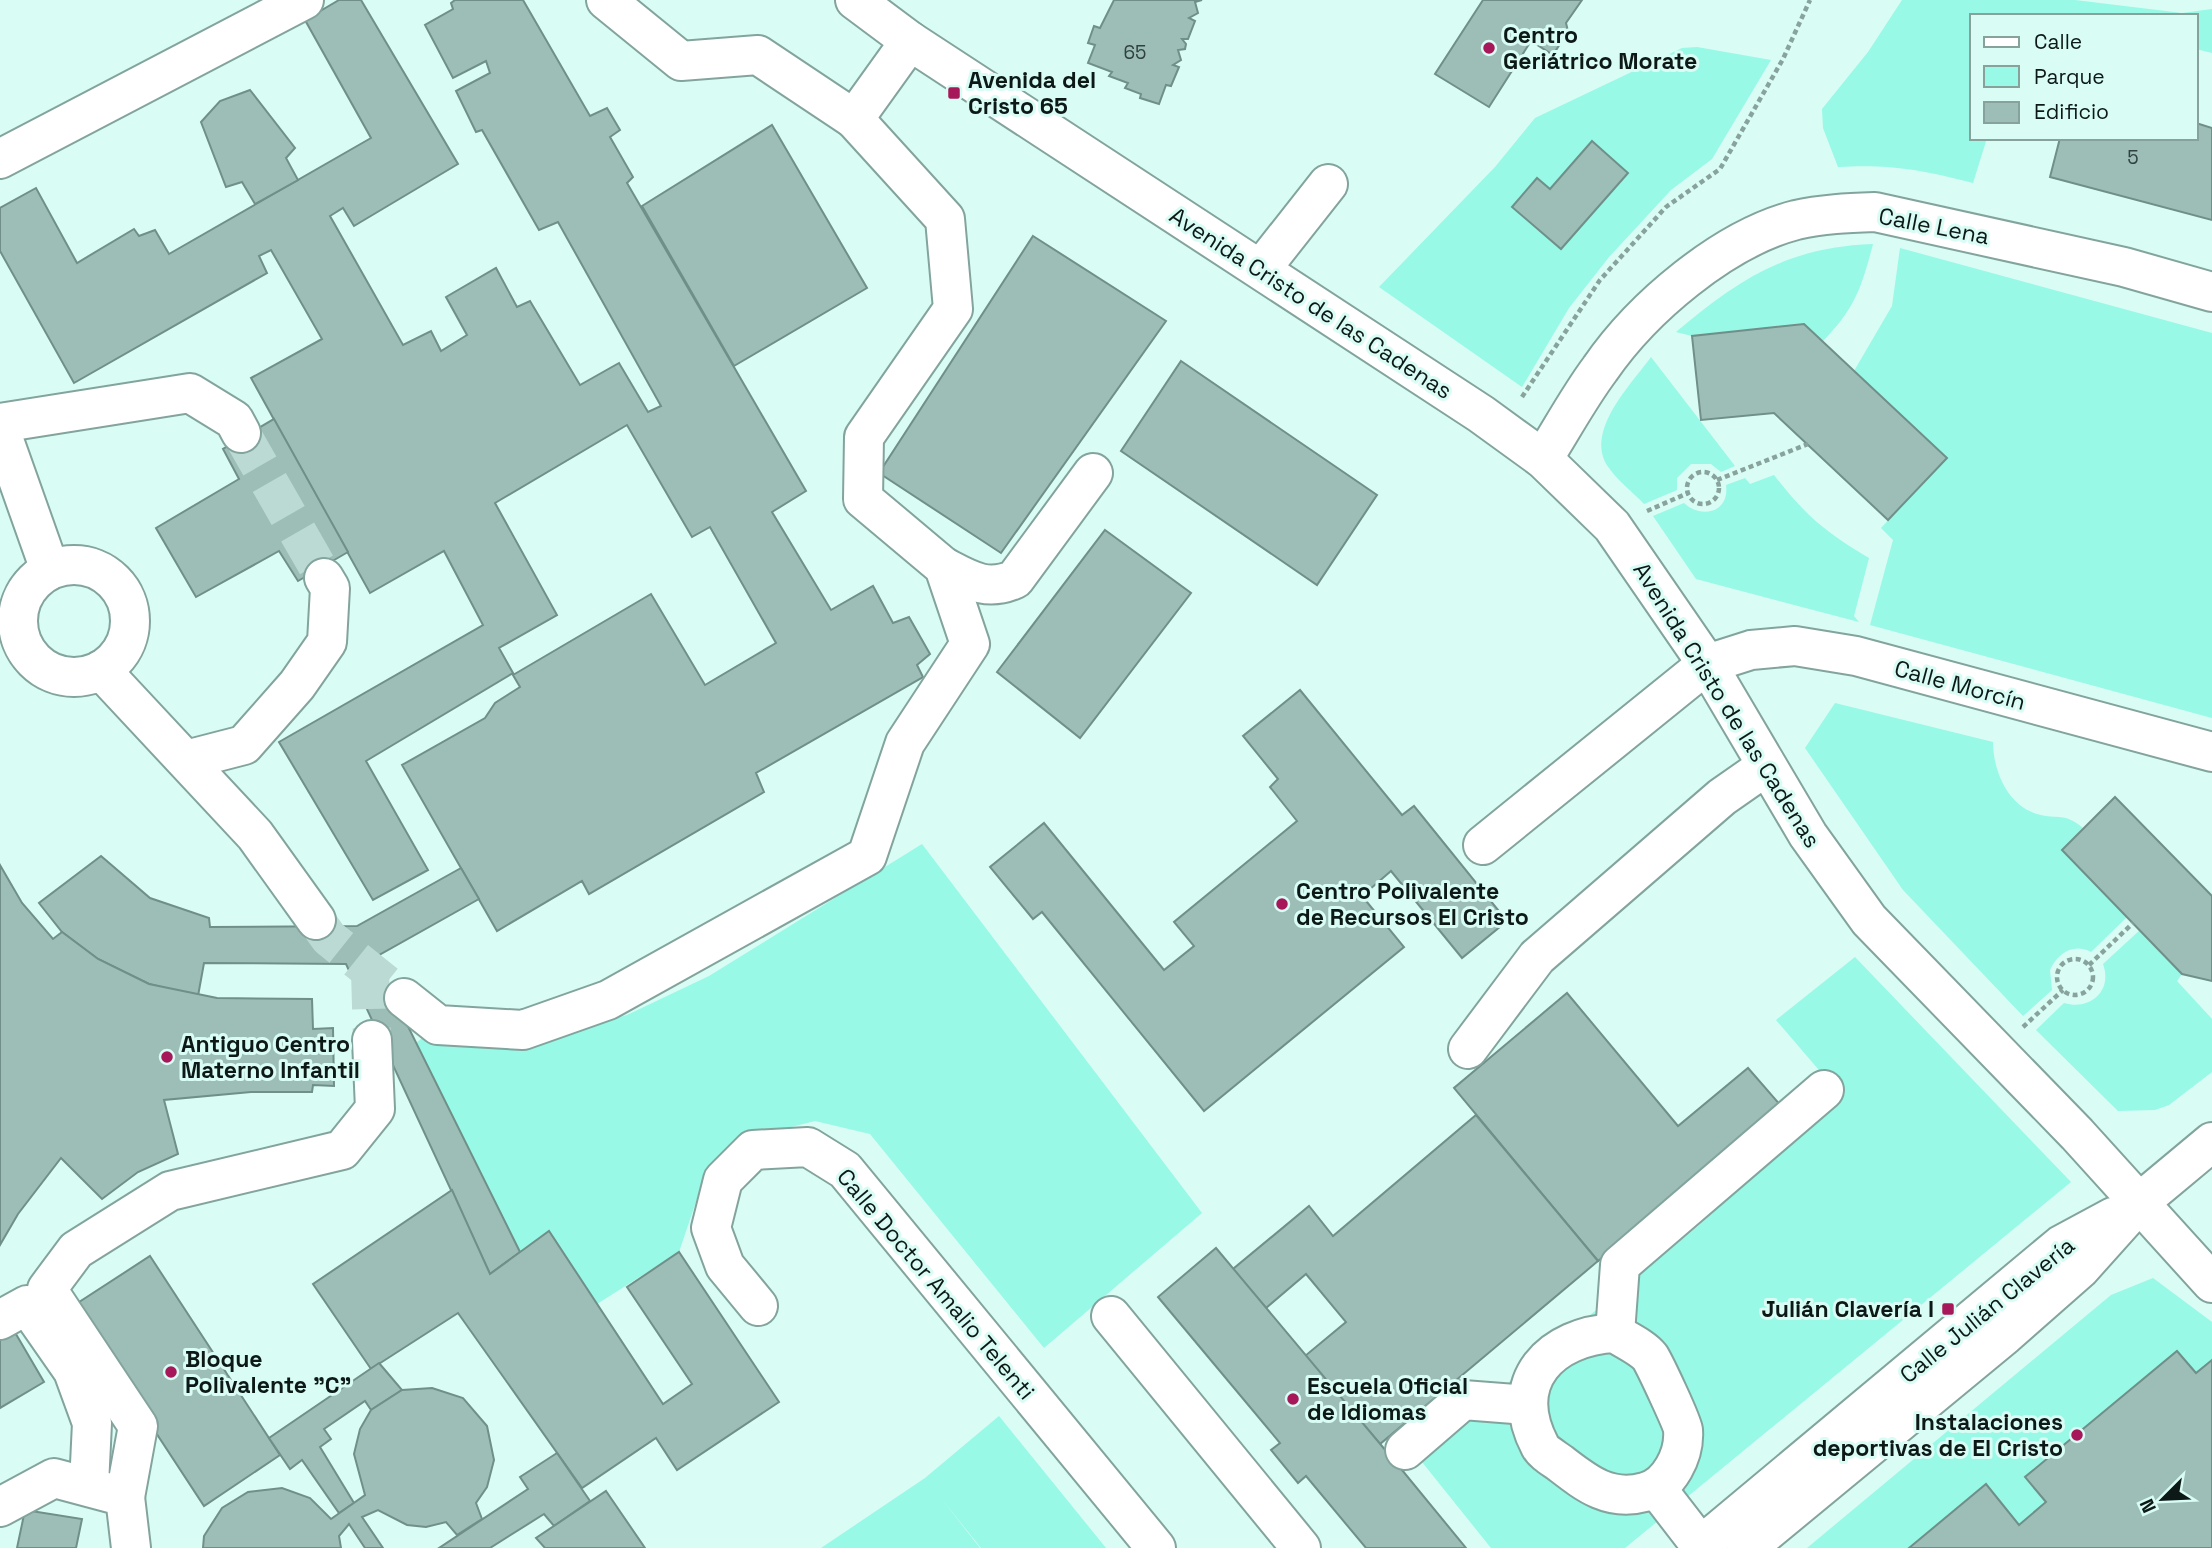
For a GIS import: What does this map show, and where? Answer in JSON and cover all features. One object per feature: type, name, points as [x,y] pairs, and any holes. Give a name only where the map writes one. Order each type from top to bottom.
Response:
[{"type":"street","points":[[0,159],[304,0]]},
{"type":"street","points":[[606,0],[681,61],[758,55],[854,120],[945,219],[953,309],[864,437],[863,499],[944,567],[982,586],[1001,586],[1015,579],[1093,472]]},
{"type":"street","name":"Avenida Cristo de las Cadenas","points":[[855,0],[911,41],[1261,269],[1501,428],[1543,459],[1612,526],[1707,664],[1765,767],[1808,835],[1869,920],[2140,1202],[2212,1283]]},
{"type":"street","points":[[854,120],[911,41]]},
{"type":"street","points":[[1261,269],[1328,184]]},
{"type":"street","name":"Calle Lena","points":[[1543,459],[1600,369],[1639,320],[1695,272],[1757,235],[1794,220],[1833,214],[1875,212],[2124,267],[2212,292]]},
{"type":"street","points":[[0,423],[190,393],[234,420],[241,433]]},
{"type":"street","points":[[0,429],[50,570]]},
{"type":"street","points":[[68,565],[88,566],[105,574],[119,587],[128,604],[131,623],[127,642],[117,658],[101,670],[84,676],[64,676],[46,669],[32,657],[11,646],[26,592],[50,570],[68,565]]},
{"type":"street","points":[[404,998],[438,1025],[523,1030],[608,1000],[867,856],[905,743],[970,644],[944,567]]},
{"type":"street","points":[[186,761],[244,745],[297,685],[327,642],[330,588],[324,578]]},
{"type":"street","name":"Calle Morcín","points":[[1707,664],[1751,650],[1794,646],[1856,656],[2212,752]]},
{"type":"street","points":[[1483,845],[1707,664]]},
{"type":"street","points":[[101,670],[255,835],[317,920]]},
{"type":"street","points":[[1468,1049],[1536,957],[1722,797],[1765,767]]},
{"type":"street","points":[[131,1548],[125,1497],[138,1426],[47,1289],[76,1250],[170,1191],[342,1150],[375,1109],[372,1040]]},
{"type":"street","points":[[1615,1333],[1620,1265],[1824,1090]]},
{"type":"street","points":[[2140,1202],[2212,1142]]},
{"type":"street","name":"Calle Doctor Amalio Telenti","points":[[758,1306],[725,1266],[711,1228],[723,1180],[753,1150],[808,1147],[845,1170],[1156,1548]]},
{"type":"street","name":"Calle Julián Clavería","points":[[1699,1547],[2061,1245],[2140,1202]]},
{"type":"street","name":"Calle Julián Clavería","points":[[1747,1548],[2080,1269],[2140,1202]]},
{"type":"street","points":[[0,1320],[27,1305],[73,1371],[92,1423],[89,1485]]},
{"type":"street","points":[[1111,1316],[1301,1548]]},
{"type":"street","points":[[1615,1333],[1649,1356],[1683,1429],[1676,1467],[1657,1489],[1632,1496],[1596,1490],[1540,1448],[1527,1405],[1532,1380],[1553,1350],[1590,1334],[1615,1333]]},
{"type":"street","points":[[1405,1450],[1463,1400],[1527,1405]]},
{"type":"street","points":[[0,1507],[54,1478],[89,1485],[125,1497]]},
{"type":"street","points":[[1657,1489],[1699,1547]]},
{"type":"path","points":[[1501,428],[1601,280],[1666,207],[1720,169],[1783,59],[1810,0]]},
{"type":"path","points":[[1717,480],[1808,444]]},
{"type":"path","points":[[1699,473],[1709,473],[1717,480],[1719,490],[1710,502],[1695,502],[1688,493],[1690,478],[1699,473]]},
{"type":"path","points":[[2089,965],[2133,923]]},
{"type":"path","points":[[2081,960],[2089,965],[2093,982],[2088,991],[2079,996],[2063,990],[2057,980],[2064,963],[2081,960]]},
{"type":"path","points":[[1997,1052],[2063,990]]},
{"type":"green space","points":[[1902,0],[2075,0],[2182,13],[2212,9],[2212,53],[2198,50],[2198,14],[1970,14],[1970,140],[1986,140],[1973,183],[1906,169],[1838,167],[1823,128],[1822,109],[1868,52]]},
{"type":"green space","points":[[1697,47],[1771,60],[1712,159],[1671,190],[1609,257],[1569,308],[1522,387],[1379,287],[1495,167],[1535,118],[1682,48]]},
{"type":"green space","points":[[1873,244],[1856,297],[1843,318],[1823,341],[1804,324],[1692,336],[1676,332],[1721,296],[1766,269],[1815,252],[1843,246]]},
{"type":"green space","points":[[1900,248],[2212,333],[2212,718],[1870,625],[1893,540],[1881,528],[1947,458],[1854,371],[1892,306]]},
{"type":"green space","points":[[1651,357],[1735,466],[1721,472],[1711,464],[1691,464],[1677,478],[1677,490],[1644,504],[1609,468],[1603,454],[1602,439],[1613,410]]},
{"type":"green space","points":[[1774,475],[1817,522],[1869,558],[1854,616],[1859,622],[1696,579],[1653,516],[1684,503],[1698,511],[1713,510],[1724,502],[1726,485],[1745,478],[1750,484]]},
{"type":"green space","points":[[1835,703],[1993,742],[1999,775],[2017,803],[2037,814],[2066,818],[2083,828],[2062,850],[2127,917],[2091,952],[2072,949],[2062,954],[2050,970],[2052,990],[2023,1016],[1903,890],[1805,748]]},
{"type":"green space","points":[[922,844],[1202,1213],[1044,1348],[870,1134],[815,1121],[759,1135],[707,1169],[679,1252],[597,1304],[549,1231],[520,1252],[416,1043],[438,1025],[551,1036],[627,1015],[709,976]]},
{"type":"green space","points":[[2140,930],[2182,974],[2177,981],[2212,1019],[2212,1072],[2169,1105],[2155,1110],[2118,1111],[2036,1030],[2064,1003],[2082,1004],[2097,997],[2105,983],[2103,964]]},
{"type":"green space","points":[[1855,957],[2071,1182],[1625,1548],[1491,1548],[1418,1457],[1697,1227],[1842,1097],[1776,1020]]},
{"type":"green space","name":"Instalaciones deportivas de El Cristo","points":[[2153,1278],[2212,1322],[2212,1548],[1807,1548],[2111,1295]]},
{"type":"green space","points":[[999,1416],[1106,1548],[981,1548],[941,1498],[980,1548],[821,1548],[925,1478]]},
{"type":"building","points":[[339,0],[361,0],[458,164],[354,226],[343,208],[330,216],[403,345],[431,331],[441,351],[467,335],[446,297],[496,268],[517,307],[530,301],[580,385],[619,363],[648,412],[661,406],[558,222],[539,230],[482,130],[476,132],[456,91],[490,73],[486,61],[453,78],[425,25],[453,9],[451,3],[455,0],[523,0],[590,116],[607,108],[620,130],[610,137],[633,177],[627,183],[806,491],[772,512],[831,610],[873,586],[893,623],[909,617],[930,654],[917,665],[923,677],[756,773],[764,792],[589,894],[582,881],[497,931],[402,765],[485,718],[495,703],[520,687],[513,675],[651,594],[705,685],[776,643],[710,527],[692,537],[627,425],[495,503],[557,615],[499,648],[513,673],[366,761],[428,870],[373,900],[279,742],[483,625],[444,551],[370,593],[251,378],[322,339],[271,250],[259,256],[267,273],[74,383],[0,251],[0,208],[36,188],[77,263],[134,229],[139,236],[155,230],[169,254],[371,138],[305,20]]},
{"type":"building","points":[[1114,0],[1202,0],[1195,2],[1198,13],[1189,18],[1195,21],[1188,39],[1182,39],[1186,44],[1185,49],[1178,50],[1181,60],[1173,65],[1179,67],[1171,86],[1166,85],[1159,104],[1140,98],[1141,94],[1125,88],[1128,83],[1109,76],[1112,72],[1088,63],[1095,45],[1088,43],[1094,26],[1100,28]]},
{"type":"building","name":"Centro Geriátrico Morate","points":[[1483,0],[1582,0],[1566,23],[1568,31],[1553,55],[1531,41],[1489,107],[1435,74]]},
{"type":"building","points":[[250,90],[295,148],[286,158],[298,180],[255,204],[242,182],[226,187],[201,122],[220,101]]},
{"type":"building","points":[[2198,124],[2212,128],[2212,220],[2050,177],[2059,140],[2198,140]]},
{"type":"building","points":[[772,125],[867,288],[734,366],[642,206]]},
{"type":"building","points":[[1592,141],[1628,173],[1561,249],[1512,207],[1537,178],[1550,189]]},
{"type":"building","points":[[1033,236],[1166,321],[1001,553],[879,473]]},
{"type":"building","points":[[1804,324],[1947,458],[1888,520],[1774,413],[1701,420],[1692,336]]},
{"type":"building","points":[[1181,361],[1377,495],[1317,585],[1121,451]]},
{"type":"building","points":[[274,419],[348,552],[298,581],[279,551],[196,597],[156,528],[239,479],[223,449]]},
{"type":"building","points":[[1105,530],[1191,593],[1080,738],[997,672]]},
{"type":"building","name":"Centro Polivalente de Recursos El Cristo","points":[[1300,690],[1402,815],[1414,806],[1507,921],[1462,958],[1391,871],[1362,896],[1404,947],[1204,1111],[1042,912],[1033,919],[990,867],[1044,823],[1164,970],[1194,946],[1174,922],[1297,821],[1270,787],[1278,779],[1243,736]]},
{"type":"building","points":[[2115,797],[2212,896],[2212,981],[2182,974],[2062,850]]},
{"type":"building","points":[[101,856],[150,898],[209,918],[210,927],[357,926],[461,868],[479,899],[374,958],[520,1252],[490,1274],[346,964],[204,963],[198,996],[149,984],[98,959],[62,932],[39,903]]},
{"type":"building","name":"Antiguo Centro Materno Infantil","points":[[0,865],[22,903],[53,939],[62,932],[98,959],[149,984],[217,998],[312,999],[313,1029],[333,1028],[334,1086],[313,1085],[312,1092],[251,1092],[164,1100],[178,1154],[138,1172],[102,1199],[61,1158],[18,1214],[0,1245]]},
{"type":"building","points":[[1567,993],[1678,1126],[1748,1068],[1782,1107],[1598,1261],[1454,1088]]},
{"type":"building","points":[[1476,1115],[1598,1261],[1380,1444],[1305,1356],[1346,1322],[1306,1274],[1266,1308],[1233,1269],[1309,1206],[1333,1236]]},
{"type":"building","points":[[452,1190],[490,1274],[549,1231],[663,1404],[692,1384],[627,1287],[679,1252],[779,1402],[677,1470],[656,1438],[582,1488],[458,1313],[371,1369],[313,1284]]},
{"type":"building","name":"Escuela Oficial de Idiomas","points":[[1216,1248],[1466,1548],[1366,1548],[1306,1476],[1298,1483],[1271,1450],[1280,1443],[1158,1297]]},
{"type":"building","name":"Bloque Polivalente \"C\"","points":[[150,1256],[280,1455],[204,1506],[73,1306]]},
{"type":"building","points":[[13,1329],[44,1382],[0,1408],[0,1336]]},
{"type":"building","points":[[2177,1351],[2196,1373],[2212,1360],[2212,1548],[1909,1548],[1986,1484],[2019,1525],[2046,1502],[2025,1477]]},
{"type":"building","points":[[379,1363],[402,1390],[371,1410],[365,1401],[324,1429],[331,1439],[320,1447],[354,1503],[339,1513],[302,1460],[290,1469],[269,1438]]},
{"type":"building","points":[[432,1388],[463,1398],[487,1426],[494,1460],[487,1487],[476,1503],[482,1519],[457,1535],[446,1522],[426,1527],[407,1525],[378,1510],[362,1517],[383,1548],[365,1548],[349,1524],[339,1536],[341,1548],[203,1548],[204,1536],[222,1508],[248,1492],[282,1488],[310,1498],[331,1519],[365,1495],[354,1454],[360,1429],[371,1410],[402,1390]]},
{"type":"building","points":[[557,1453],[590,1501],[554,1526],[544,1514],[490,1548],[439,1548],[528,1489],[520,1477]]},
{"type":"building","points":[[606,1491],[645,1548],[545,1548],[536,1538]]},
{"type":"building","points":[[25,1510],[82,1519],[76,1548],[17,1548]]},
{"type":"tunnel","points":[[241,433],[324,578]]},
{"type":"tunnel","points":[[316,920],[329,938],[404,998]]},
{"type":"tunnel","points":[[370,971],[372,1040]]},
{"type":"place","name":"Centro Geriátrico Morate","points":[[1489,48]]},
{"type":"place","name":"Avenida del Cristo 65","points":[[954,93]]},
{"type":"place","name":"Centro Polivalente de Recursos El Cristo","points":[[1282,904]]},
{"type":"place","name":"Antiguo Centro Materno Infantil","points":[[167,1057]]},
{"type":"place","name":"Julián Clavería I","points":[[1948,1309]]},
{"type":"place","name":"Bloque Polivalente \"C\"","points":[[171,1372]]},
{"type":"place","name":"Escuela Oficial de Idiomas","points":[[1293,1399]]},
{"type":"place","name":"Instalaciones deportivas de El Cristo","points":[[2077,1435]]}]
